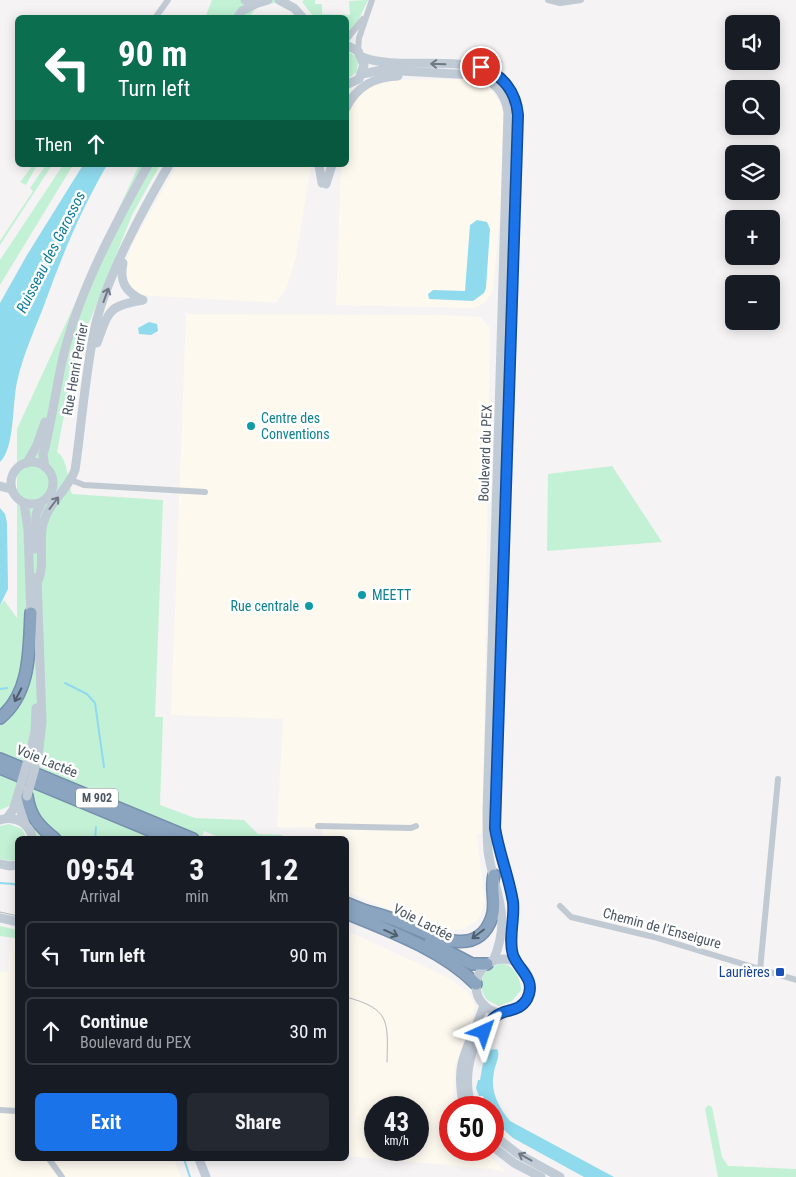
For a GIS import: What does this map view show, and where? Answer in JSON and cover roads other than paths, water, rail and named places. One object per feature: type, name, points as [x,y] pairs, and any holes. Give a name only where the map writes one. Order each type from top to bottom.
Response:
[{"type":"highway","points":[[0,718],[9,711],[26,675],[30,613]]},
{"type":"highway","name":"Voie Lactée","points":[[0,758],[186,836]]},
{"type":"highway","name":"Voie Lactée","points":[[0,768],[164,836]]},
{"type":"highway","points":[[23,794],[33,818],[52,836]]},
{"type":"highway","points":[[140,826],[142,831],[151,836]]},
{"type":"highway","points":[[362,910],[395,920],[446,941],[470,940],[487,927],[493,915],[492,884],[494,875]]},
{"type":"highway","name":"Voie Lactée","points":[[349,904],[399,926],[472,964],[490,962]]},
{"type":"highway","name":"Voie Lactée","points":[[349,914],[401,937],[444,960],[464,972],[476,984]]},
{"type":"main road","points":[[236,15],[239,0]]},
{"type":"main road","points":[[245,0],[255,4]]},
{"type":"main road","points":[[238,15],[255,4],[268,0]]},
{"type":"main road","points":[[279,0],[294,8],[300,15]]},
{"type":"main road","points":[[291,0],[305,15]]},
{"type":"main road","name":"Boulevard du PEX","points":[[349,47],[360,54],[386,62],[481,67],[502,79],[512,92],[517,107],[495,812],[497,841],[513,904],[512,949],[517,962]]},
{"type":"main road","points":[[349,84],[355,82],[362,74],[364,66],[360,54]]},
{"type":"main road","name":"Boulevard du PEX","points":[[362,74],[374,70],[465,73],[488,80],[505,99],[509,121],[487,812],[488,852],[500,894],[502,928],[490,962]]},
{"type":"main road","points":[[349,101],[366,84],[388,76],[430,73]]},
{"type":"main road","points":[[42,502],[30,504],[18,500],[12,489],[11,479],[14,472],[27,463],[40,438],[70,337],[91,278],[124,209],[147,167]]},
{"type":"main road","name":"Rue Henri Perrier","points":[[37,583],[40,572],[40,542],[45,518],[71,480],[75,470],[83,394],[95,327],[107,291],[132,236],[168,167]]},
{"type":"main road","points":[[320,167],[324,184],[331,167]]},
{"type":"main road","points":[[92,350],[112,310],[118,305],[143,300],[128,292],[121,279],[132,236]]},
{"type":"main road","points":[[31,836],[21,812],[23,794],[42,722],[34,532],[36,514],[42,502],[48,497],[53,484],[52,478],[45,467],[43,455],[59,376]]},
{"type":"main road","points":[[27,463],[35,463],[45,467]]},
{"type":"main road","points":[[0,484],[11,479]]},
{"type":"main road","points":[[0,484],[12,489]]},
{"type":"main road","points":[[24,503],[28,529],[30,613],[36,709],[34,755]]},
{"type":"main road","points":[[4,819],[13,810],[23,794]]},
{"type":"main road","points":[[4,819],[25,824]]},
{"type":"main road","points":[[0,864],[15,866]]},
{"type":"main road","points":[[0,918],[15,921]]},
{"type":"main road","points":[[470,1096],[467,1082],[469,1060],[477,1043],[491,1021],[503,1013],[521,1006],[530,991],[528,975],[517,962],[501,959],[490,962],[478,976],[476,984],[479,999],[484,1005],[489,1009],[503,1013]]},
{"type":"main road","points":[[463,1096],[460,1069],[463,1054],[484,1005]]},
{"type":"main road","points":[[504,1143],[518,1154],[560,1177]]},
{"type":"main road","points":[[504,1155],[541,1177]]},
{"type":"main road","points":[[200,1161],[206,1177]]},
{"type":"street","points":[[157,15],[168,0]]},
{"type":"street","points":[[360,54],[359,38],[372,0]]},
{"type":"street","points":[[548,0],[560,3],[581,0]]},
{"type":"street","points":[[349,36],[366,14]]},
{"type":"street","points":[[71,480],[84,485],[204,492]]},
{"type":"street","points":[[760,970],[778,779]]},
{"type":"street","points":[[318,826],[411,828],[416,826]]},
{"type":"street","name":"Chemin de l'Enseigure","points":[[560,906],[571,917],[654,937],[796,980]]},
{"type":"street","points":[[0,1110],[15,1109]]},
{"type":"street","points":[[50,1161],[62,1177]]},
{"type":"water","points":[[82,167],[106,167],[89,198],[59,265],[26,351],[15,391],[11,436],[5,455],[0,462],[0,303],[27,255]]},
{"type":"water","points":[[477,220],[487,222],[490,229],[486,288],[484,293],[473,301],[429,299],[428,294],[433,290],[465,291],[470,225]]},
{"type":"water","points":[[149,322],[157,324],[158,331],[151,335],[139,334],[138,328]]},
{"type":"water","points":[[0,508],[5,514],[7,523],[8,589],[0,605]]},
{"type":"water","points":[[497,1049],[498,1052],[493,1079],[495,1096],[479,1096],[476,1088],[489,1050]]},
{"type":"water","points":[[504,1113],[510,1121],[614,1177],[584,1177],[513,1138],[504,1130]]},
{"type":"waterway","name":"Ruisseau des Garossos","points":[[65,683],[87,694],[95,703],[104,767]]},
{"type":"waterway","name":"Ruisseau des Garossos","points":[[0,689],[7,688]]},
{"type":"waterway","name":"Ruisseau des Garossos","points":[[95,836],[96,827]]},
{"type":"waterway","points":[[0,883],[15,885]]},
{"type":"waterway","name":"Ruisseau des Garossos","points":[[185,1161],[190,1177]]},
{"type":"tram line","points":[[0,912],[15,915]]},
{"type":"tram line","points":[[349,998],[371,1006],[383,1018],[387,1036],[387,1062]]},
{"type":"place","name":"Centre des Conventions","points":[[251,426]]},
{"type":"place","name":"MEETT","points":[[362,595]]},
{"type":"place","name":"Rue centrale","points":[[309,606]]},
{"type":"place","name":"Laurières","points":[[780,972]]}]
